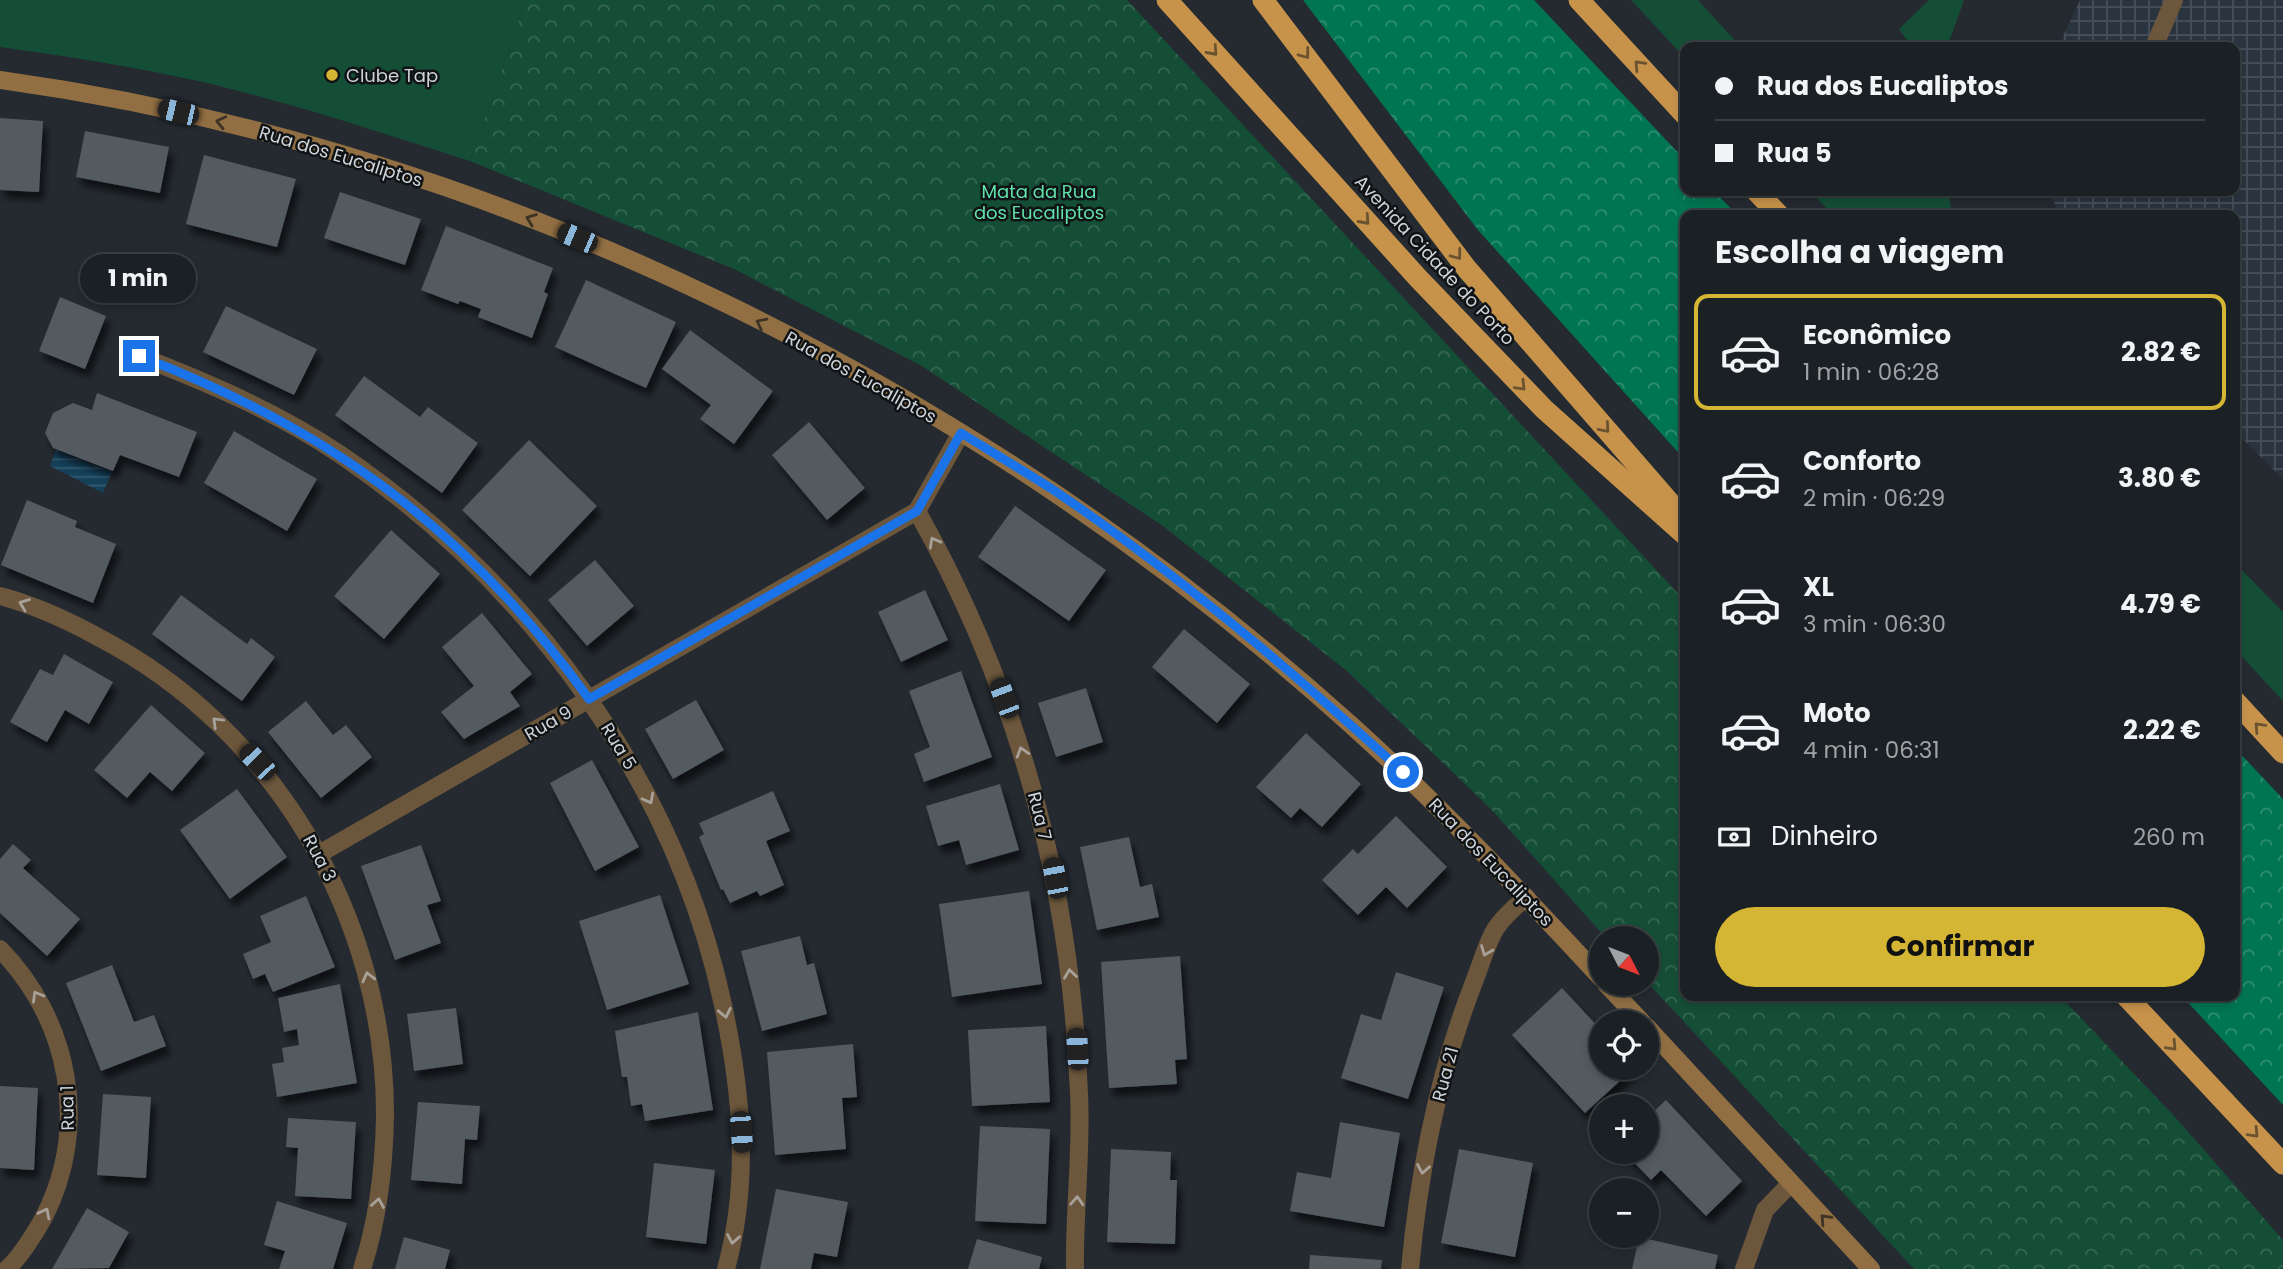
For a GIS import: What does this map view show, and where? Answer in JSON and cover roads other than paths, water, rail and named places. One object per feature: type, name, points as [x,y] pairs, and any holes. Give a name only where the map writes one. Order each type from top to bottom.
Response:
[{"type":"highway","name":"Avenida Cidade do Porto","points":[[1167,0],[1418,278],[1544,409],[1680,531]]},
{"type":"highway","points":[[1264,0],[1468,269],[1680,515]]},
{"type":"highway","points":[[1579,0],[1680,110]]},
{"type":"highway","points":[[1761,196],[1774,210]]},
{"type":"highway","points":[[2240,706],[2283,753]]},
{"type":"highway","points":[[2131,1001],[2283,1164]]},
{"type":"street","points":[[2156,42],[2174,0]]},
{"type":"street","name":"Rua dos Eucaliptos","points":[[0,80],[151,106],[260,131],[459,192],[536,220],[699,292],[819,352],[961,433],[1051,489],[1195,594],[1273,657],[1421,789],[1589,965]]},
{"type":"street","name":"Rua 5","points":[[139,356],[231,394],[286,422],[389,489],[436,528],[524,615],[589,699],[630,764],[662,824],[688,886],[718,983],[730,1039],[742,1151],[739,1201],[726,1269]]},
{"type":"street","points":[[917,511],[961,433]]},
{"type":"street","name":"Rua 9","points":[[319,854],[917,511]]},
{"type":"street","name":"Rua 7","points":[[917,511],[944,560],[987,654],[1030,775],[1050,855],[1064,924],[1076,1026],[1079,1167],[1074,1234],[1075,1269]]},
{"type":"street","name":"Rua 3","points":[[0,596],[68,621],[121,649],[170,682],[216,720],[257,762],[293,810],[319,854],[348,914],[367,971],[383,1064],[385,1148],[378,1203],[362,1269]]},
{"type":"street","name":"Rua 21","points":[[1410,1269],[1416,1209],[1428,1140],[1465,1004],[1497,926],[1526,897]]},
{"type":"street","name":"Rua 1","points":[[0,950],[35,991],[51,1023],[63,1057],[69,1092],[69,1128],[64,1165],[52,1200],[35,1234],[7,1269]]},
{"type":"street","points":[[1617,996],[1631,1010]]},
{"type":"street","points":[[1659,1040],[1871,1269]]},
{"type":"street","points":[[1744,1269],[1765,1210],[1791,1183]]},
{"type":"street","points":[[1066,1269],[1074,1234]]},
{"type":"water","points":[[56,450],[112,472],[103,493],[50,466]]},
{"type":"place","name":"Clube Tap","points":[[332,75]]},
{"type":"park label","name":"Mata da Rua dos Eucaliptos","points":[[1039,201]]}]
